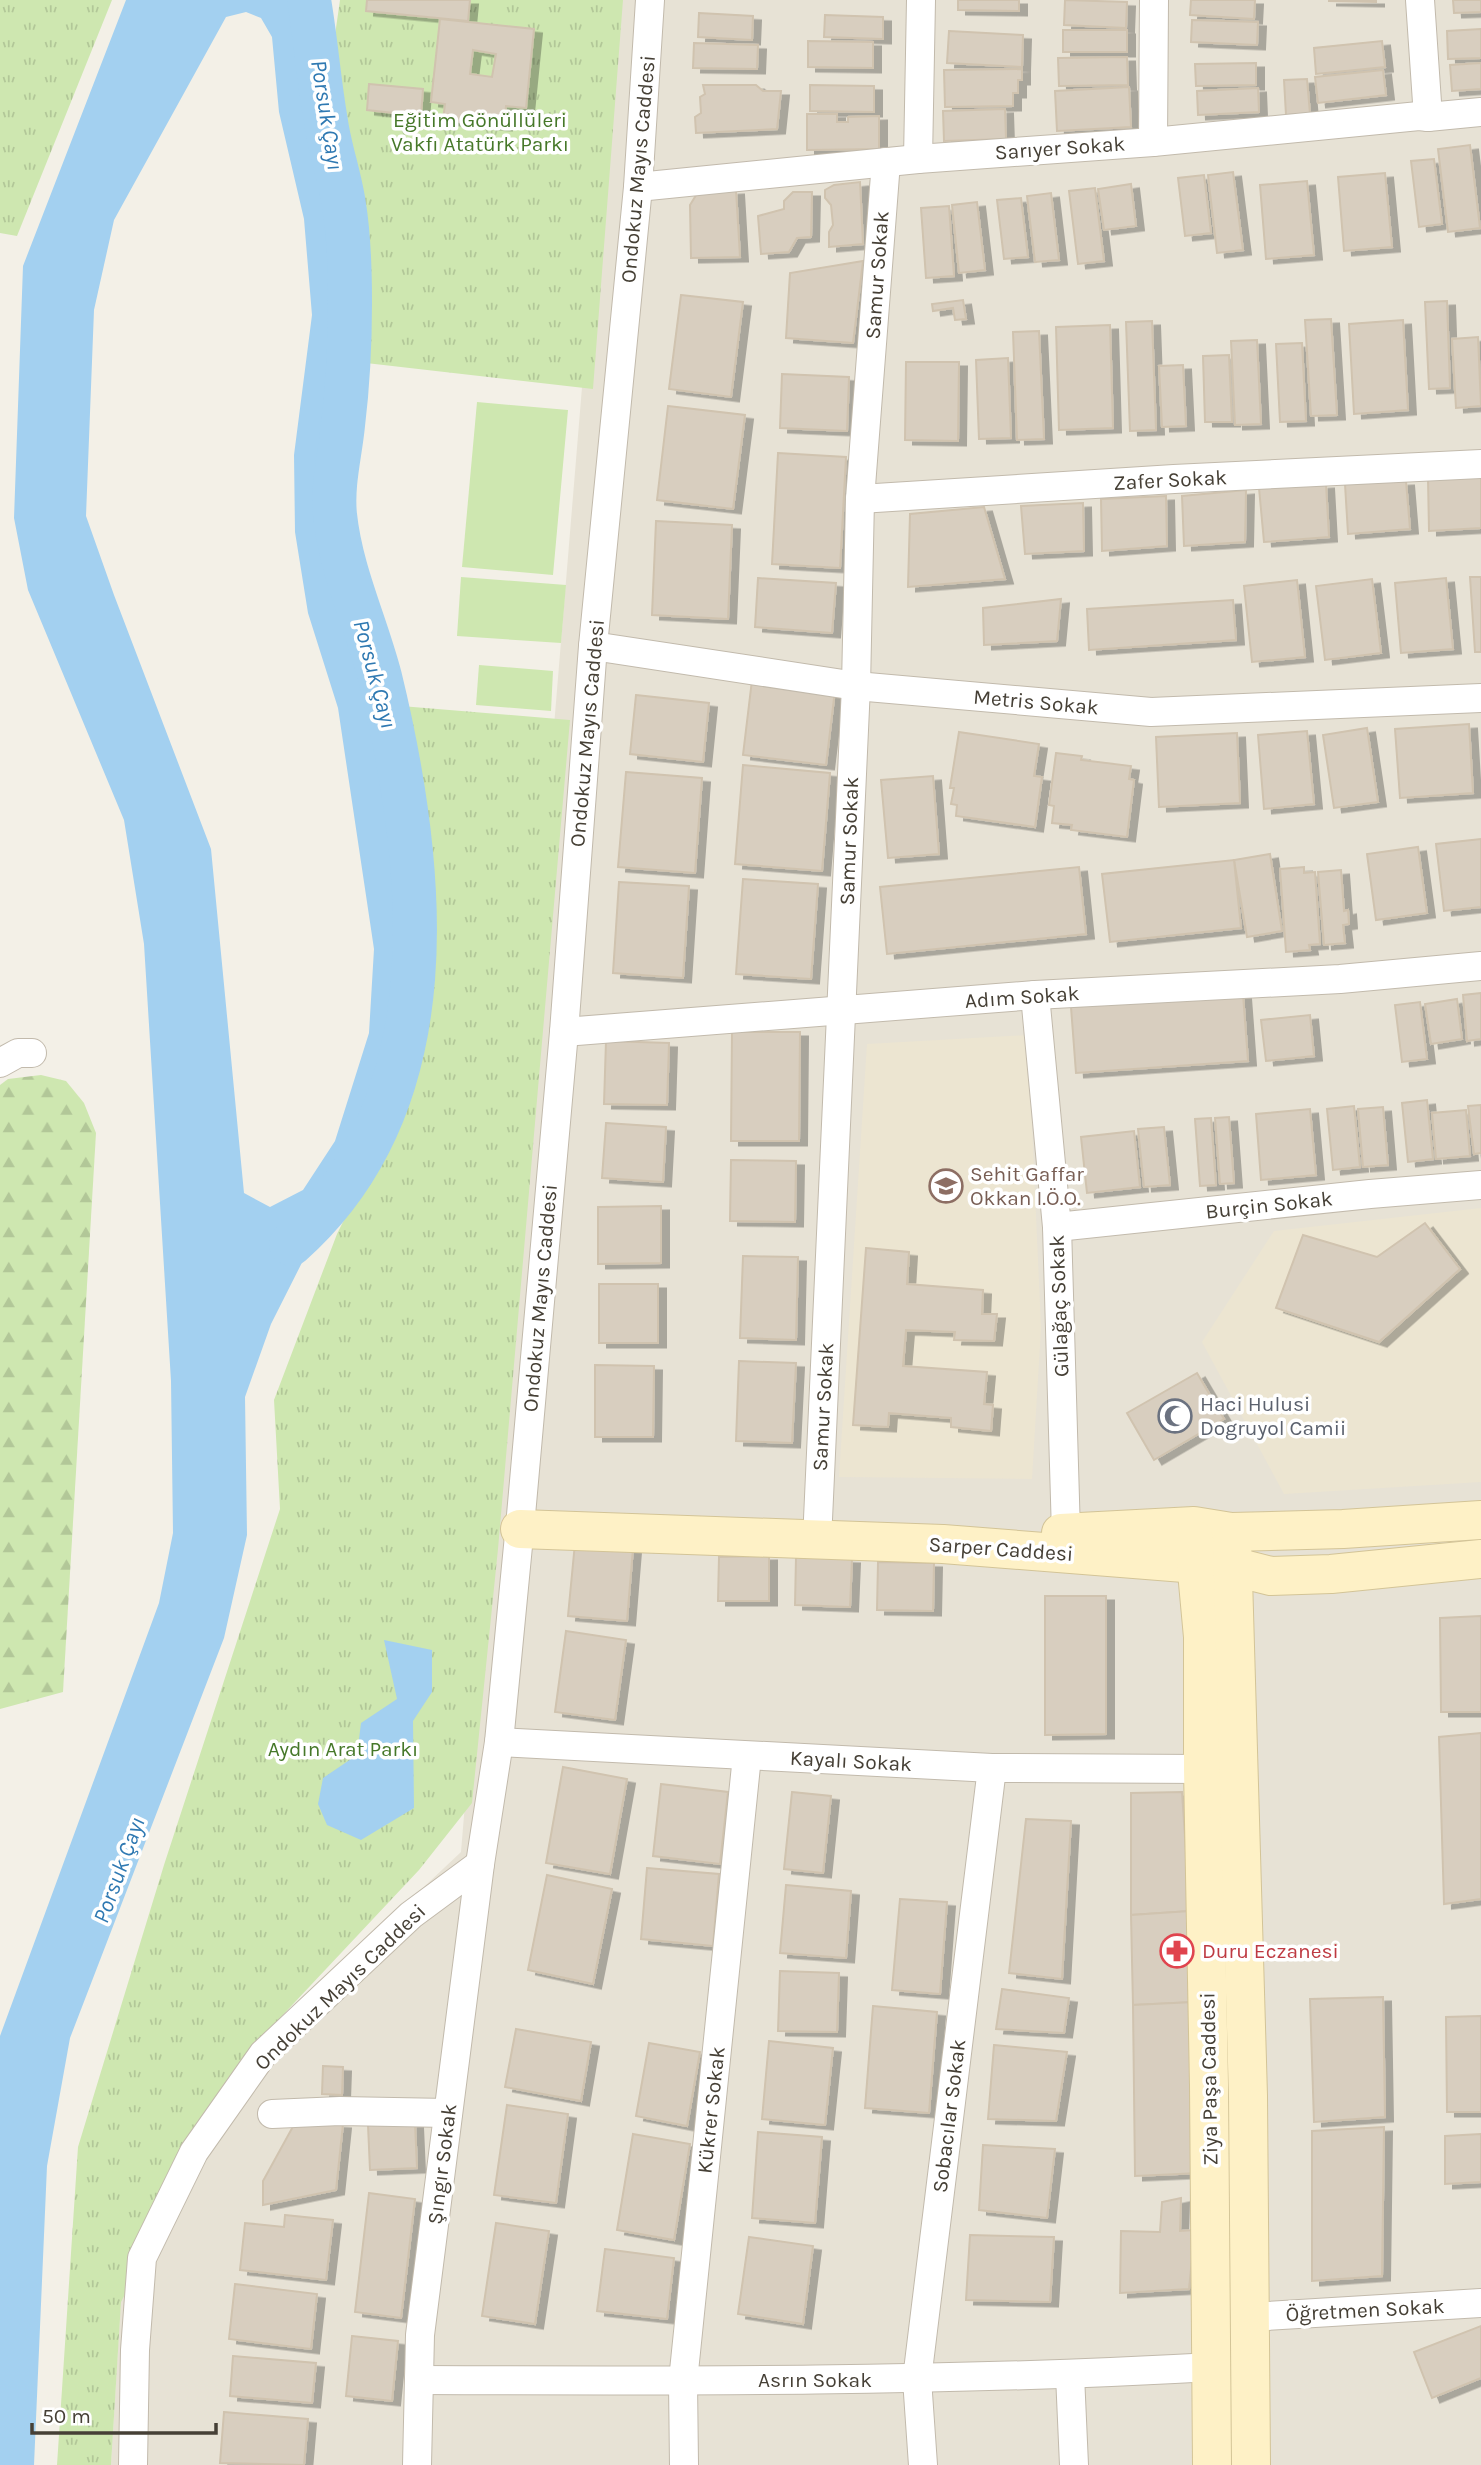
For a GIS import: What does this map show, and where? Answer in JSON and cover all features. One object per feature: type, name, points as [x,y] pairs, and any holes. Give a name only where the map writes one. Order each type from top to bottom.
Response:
[{"type":"main road","name":"Sarper Caddesi","points":[[521,1518],[818,1519],[1066,1533],[1194,1526],[1271,1576],[1331,1574],[1481,1559]]},
{"type":"main road","name":"Sarper Caddesi","points":[[521,1518],[943,1544],[1195,1564],[1233,1549],[1343,1529],[1481,1520]]},
{"type":"main road","name":"Ziya Paşa Caddesi","points":[[1194,1526],[1203,1637],[1212,2465]]},
{"type":"main road","name":"Ziya Paşa Caddesi","points":[[1233,1549],[1248,2096],[1251,2465]]},
{"type":"street","name":"Ondokuz Mayıs Caddesi","points":[[133,2465],[135,2350],[142,2258],[194,2152],[263,2054],[411,1915],[480,1864],[499,1742],[521,1518],[564,1032],[593,646],[638,187],[650,0]]},
{"type":"street","points":[[918,159],[921,0]]},
{"type":"street","points":[[1153,142],[1154,0]]},
{"type":"street","points":[[1420,0],[1428,117]]},
{"type":"street","name":"Sarıyer Sokak","points":[[638,187],[918,159],[1153,142],[1481,112]]},
{"type":"street","name":"Samur Sokak","points":[[818,1519],[856,687],[860,499],[886,162]]},
{"type":"street","name":"Zafer Sokak","points":[[860,499],[1174,479],[1481,464]]},
{"type":"street","name":"Metris Sokak","points":[[593,646],[856,687],[1151,712],[1481,698]]},
{"type":"street","name":"Adım Sokak","points":[[564,1032],[1035,995],[1340,979],[1481,966]]},
{"type":"street","name":"Gülağaç Sokak","points":[[1035,995],[1057,1227],[1066,1533]]},
{"type":"street","points":[[0,1063],[18,1053],[32,1053]]},
{"type":"street","name":"Burçin Sokak","points":[[1057,1227],[1481,1185]]},
{"type":"street","name":"Kayalı Sokak","points":[[499,1742],[992,1768],[1203,1769]]},
{"type":"street","name":"Kükrer Sokak","points":[[684,2465],[683,2381],[747,1756]]},
{"type":"street","name":"Sobacılar Sokak","points":[[923,2465],[917,2379],[992,1768]]},
{"type":"street","name":"Şıngır Sokak","points":[[418,2465],[420,2335],[480,1864]]},
{"type":"street","points":[[272,2114],[340,2111],[448,2113]]},
{"type":"street","name":"Öğretmen Sokak","points":[[1250,2317],[1481,2303]]},
{"type":"street","name":"Asrın Sokak","points":[[419,2380],[917,2379],[1070,2375],[1212,2367]]},
{"type":"street","points":[[1070,2375],[1074,2465]]},
{"type":"shaded area","points":[[614,0],[1481,0],[1481,2465],[111,2465],[124,2246],[164,2132],[461,1852]]},
{"type":"shaded area","name":"Sehit Gaffar Okkan I.Ö.O.","points":[[1028,1035],[1041,1328],[1032,1479],[839,1477],[867,1044]]},
{"type":"shaded area","points":[[1481,1208],[1481,1482],[1284,1494],[1202,1342],[1274,1231]]},
{"type":"green space","points":[[0,0],[112,0],[17,236],[0,233]]},
{"type":"green space","name":"Eğitim Gönüllüleri Vakfı Atatürk Parkı","points":[[340,0],[623,0],[593,389],[366,363],[359,220],[335,35]]},
{"type":"green space","points":[[477,402],[568,410],[553,575],[462,567]]},
{"type":"green space","points":[[461,577],[566,585],[561,643],[457,636]]},
{"type":"green space","points":[[479,665],[553,671],[551,711],[476,705]]},
{"type":"green space","name":"Aydın Arat Parkı","points":[[401,706],[570,720],[498,1549],[472,1803],[419,1870],[249,2051],[121,2302],[111,2465],[57,2465],[78,2147],[164,1865],[280,1509],[274,1400],[337,1234],[412,1083],[427,905]]},
{"type":"green space","points":[[41,1075],[66,1081],[84,1103],[96,1133],[63,1692],[0,1709],[0,1085],[8,1079]]},
{"type":"water","points":[[126,0],[310,0],[308,43],[318,137],[340,214],[345,307],[321,497],[329,578],[369,699],[402,930],[401,1009],[381,1106],[271,1324],[245,1397],[247,1535],[224,1638],[70,2038],[47,2166],[34,2465],[0,2465],[0,2036],[159,1603],[173,1533],[171,1381],[144,944],[124,820],[28,590],[14,518],[23,266]],"holes":[[[246,12],[261,18],[272,37],[279,112],[304,219],[312,315],[294,455],[295,532],[308,613],[338,708],[374,949],[369,1033],[335,1141],[303,1190],[270,1207],[244,1193],[211,849],[86,516],[94,310],[114,220],[226,17]]]},
{"type":"water","points":[[384,1640],[432,1650],[432,1692],[413,1721],[414,1808],[361,1840],[327,1825],[318,1804],[323,1778],[357,1755],[361,1723],[397,1699]]},
{"type":"building","points":[[367,0],[470,0],[468,21],[366,11]]},
{"type":"building","points":[[958,0],[1019,0],[1019,11],[958,10]]},
{"type":"building","points":[[1065,0],[1127,2],[1126,28],[1064,25]]},
{"type":"building","points":[[1191,0],[1255,0],[1254,19],[1190,15]]},
{"type":"building","points":[[1376,0],[1376,2],[1329,1]]},
{"type":"building","points":[[1453,0],[1481,0],[1481,12],[1454,13]]},
{"type":"building","points":[[699,13],[753,16],[752,40],[698,37]]},
{"type":"building","points":[[825,15],[883,17],[883,39],[824,37]]},
{"type":"building","points":[[440,19],[534,29],[526,108],[506,106],[504,126],[443,120],[445,104],[431,102]],"holes":[[[473,50],[496,54],[492,77],[470,74]]]},
{"type":"building","points":[[1192,20],[1258,22],[1257,45],[1191,42]]},
{"type":"building","points":[[1481,29],[1481,58],[1448,59],[1447,31]]},
{"type":"building","points":[[1063,30],[1127,30],[1127,52],[1063,52]]},
{"type":"building","points":[[949,31],[1023,35],[1022,67],[947,63]]},
{"type":"building","points":[[808,41],[873,42],[873,68],[808,67]]},
{"type":"building","points":[[1382,41],[1385,67],[1316,74],[1314,48]]},
{"type":"building","points":[[694,43],[758,45],[757,69],[693,68]]},
{"type":"building","points":[[1127,57],[1128,85],[1059,86],[1058,58]]},
{"type":"building","points":[[1256,63],[1256,85],[1196,86],[1195,64]]},
{"type":"building","points":[[1481,63],[1481,89],[1452,91],[1450,65]]},
{"type":"building","points":[[1022,69],[1022,80],[1018,80],[1018,93],[1013,93],[1013,106],[945,107],[944,70]]},
{"type":"building","points":[[1383,70],[1386,95],[1318,103],[1315,77]]},
{"type":"building","points":[[1307,79],[1310,114],[1286,115],[1284,80]]},
{"type":"building","points":[[369,84],[423,89],[421,116],[367,110]]},
{"type":"building","points":[[703,85],[756,85],[763,91],[781,91],[777,129],[696,133],[695,117],[701,113],[700,97],[705,94]]},
{"type":"building","points":[[810,85],[874,86],[874,112],[810,111]]},
{"type":"building","points":[[1129,87],[1131,127],[1057,131],[1055,91]]},
{"type":"building","points":[[1258,88],[1259,112],[1198,115],[1197,91]]},
{"type":"building","points":[[1005,109],[1006,139],[944,141],[943,111]]},
{"type":"building","points":[[807,114],[837,114],[837,122],[848,122],[848,117],[879,116],[879,149],[807,150]]},
{"type":"building","points":[[1470,145],[1480,228],[1448,232],[1438,149]]},
{"type":"building","points":[[1434,159],[1442,224],[1419,227],[1411,161]]},
{"type":"building","points":[[1233,172],[1243,250],[1217,253],[1208,175]]},
{"type":"building","points":[[1385,173],[1392,247],[1344,251],[1338,177]]},
{"type":"building","points":[[1204,175],[1211,233],[1185,236],[1178,178]]},
{"type":"building","points":[[1307,181],[1314,255],[1266,259],[1260,185]]},
{"type":"building","points":[[860,182],[863,244],[829,247],[829,232],[833,225],[831,205],[825,198],[825,190],[834,185]]},
{"type":"building","points":[[1131,184],[1136,226],[1104,230],[1098,189]]},
{"type":"building","points":[[1095,188],[1104,261],[1078,264],[1069,191]]},
{"type":"building","points":[[736,190],[740,257],[691,258],[690,205],[698,192]]},
{"type":"building","points":[[793,192],[812,192],[811,237],[797,238],[789,252],[761,254],[758,216],[784,209],[784,201]]},
{"type":"building","points":[[1051,193],[1059,260],[1035,262],[1027,196]]},
{"type":"building","points":[[1021,198],[1028,257],[1004,259],[997,200]]},
{"type":"building","points":[[977,202],[985,270],[959,273],[952,205]]},
{"type":"building","points":[[949,206],[954,276],[926,278],[921,208]]},
{"type":"building","points":[[863,261],[853,343],[786,338],[790,273]]},
{"type":"building","points":[[681,295],[743,302],[731,397],[669,389]]},
{"type":"building","points":[[963,300],[966,319],[955,320],[953,308],[933,311],[932,304]]},
{"type":"building","points":[[1447,301],[1450,388],[1429,389],[1425,302]]},
{"type":"building","points":[[1331,319],[1337,415],[1311,416],[1305,320]]},
{"type":"building","points":[[1403,320],[1408,410],[1354,414],[1349,324]]},
{"type":"building","points":[[1152,321],[1156,430],[1130,431],[1126,322]]},
{"type":"building","points":[[1110,325],[1113,428],[1059,430],[1056,327]]},
{"type":"building","points":[[1039,331],[1044,439],[1017,440],[1013,332]]},
{"type":"building","points":[[1478,337],[1481,406],[1456,408],[1452,339]]},
{"type":"building","points":[[1257,340],[1261,424],[1235,425],[1231,341]]},
{"type":"building","points":[[1302,343],[1306,421],[1280,422],[1276,344]]},
{"type":"building","points":[[1229,355],[1232,422],[1205,422],[1203,356]]},
{"type":"building","points":[[1008,358],[1011,438],[979,439],[976,360]]},
{"type":"building","points":[[906,362],[959,362],[958,441],[905,440]]},
{"type":"building","points":[[1183,365],[1186,426],[1162,427],[1159,366]]},
{"type":"building","points":[[782,374],[849,377],[847,431],[780,428]]},
{"type":"building","points":[[668,406],[745,415],[733,509],[657,500]]},
{"type":"building","points":[[778,453],[846,457],[840,568],[772,564]]},
{"type":"building","points":[[1481,477],[1481,528],[1429,531],[1428,478]]},
{"type":"building","points":[[1406,481],[1410,529],[1348,534],[1345,484]]},
{"type":"building","points":[[1326,484],[1329,537],[1264,542],[1259,488]]},
{"type":"building","points":[[1246,490],[1245,542],[1184,546],[1182,496]]},
{"type":"building","points":[[1166,496],[1167,546],[1102,551],[1101,499]]},
{"type":"building","points":[[1083,503],[1084,551],[1025,554],[1021,506]]},
{"type":"building","points":[[984,507],[1005,579],[908,587],[910,514]]},
{"type":"building","points":[[656,521],[732,525],[728,619],[652,615]]},
{"type":"building","points":[[1470,577],[1481,577],[1481,652],[1475,652]]},
{"type":"building","points":[[758,578],[836,583],[832,633],[755,627]]},
{"type":"building","points":[[1446,578],[1453,649],[1401,653],[1395,583]]},
{"type":"building","points":[[1372,579],[1381,653],[1325,660],[1316,586]]},
{"type":"building","points":[[1297,580],[1305,657],[1252,662],[1244,586]]},
{"type":"building","points":[[1061,599],[1057,641],[984,645],[983,608]]},
{"type":"building","points":[[1233,600],[1236,640],[1089,650],[1087,609]]},
{"type":"building","points":[[752,680],[835,690],[826,765],[743,755]]},
{"type":"building","points":[[636,695],[709,703],[703,762],[630,754]]},
{"type":"building","points":[[1469,724],[1473,793],[1400,798],[1395,729]]},
{"type":"building","points":[[1367,728],[1378,802],[1334,808],[1323,735]]},
{"type":"building","points":[[1307,731],[1314,804],[1264,809],[1258,735]]},
{"type":"building","points":[[959,732],[1039,744],[1034,776],[1042,777],[1035,827],[956,816],[957,805],[951,804],[954,788],[950,788]]},
{"type":"building","points":[[1237,733],[1240,803],[1159,807],[1156,737]]},
{"type":"building","points":[[1056,753],[1082,756],[1081,760],[1131,766],[1129,779],[1134,780],[1127,837],[1071,830],[1072,825],[1052,823],[1054,806],[1049,805]]},
{"type":"building","points":[[743,765],[830,773],[822,871],[735,864]]},
{"type":"building","points":[[626,772],[702,778],[695,873],[618,867]]},
{"type":"building","points":[[933,776],[939,854],[888,858],[881,780]]},
{"type":"building","points":[[1481,839],[1481,907],[1444,911],[1436,844]]},
{"type":"building","points":[[1418,847],[1427,913],[1376,920],[1367,854]]},
{"type":"building","points":[[1270,854],[1282,931],[1247,937],[1234,860]]},
{"type":"building","points":[[1234,860],[1241,928],[1110,942],[1102,874]]},
{"type":"building","points":[[1079,867],[1086,934],[887,954],[880,887]]},
{"type":"building","points":[[1304,867],[1304,873],[1315,872],[1320,944],[1309,945],[1310,950],[1286,952],[1280,869]]},
{"type":"building","points":[[1341,870],[1344,911],[1348,910],[1349,924],[1343,925],[1345,943],[1324,945],[1318,872]]},
{"type":"building","points":[[743,879],[818,884],[811,979],[736,974]]},
{"type":"building","points":[[619,882],[689,886],[683,978],[613,973]]},
{"type":"building","points":[[1481,993],[1481,1039],[1467,1041],[1463,995]]},
{"type":"building","points":[[1243,994],[1248,1061],[1076,1073],[1071,1007]]},
{"type":"building","points":[[1457,999],[1462,1039],[1431,1044],[1425,1004]]},
{"type":"building","points":[[1420,1002],[1427,1059],[1402,1062],[1395,1005]]},
{"type":"building","points":[[1310,1015],[1314,1056],[1266,1061],[1261,1020]]},
{"type":"building","points":[[732,1032],[800,1032],[799,1141],[731,1141]]},
{"type":"building","points":[[606,1041],[669,1043],[667,1105],[604,1104]]},
{"type":"building","points":[[1427,1100],[1433,1159],[1408,1162],[1402,1103]]},
{"type":"building","points":[[1481,1105],[1481,1153],[1474,1154],[1468,1106]]},
{"type":"building","points":[[1354,1106],[1360,1167],[1333,1170],[1327,1109]]},
{"type":"building","points":[[1383,1107],[1388,1165],[1363,1167],[1358,1109]]},
{"type":"building","points":[[1310,1109],[1316,1175],[1261,1180],[1256,1114]]},
{"type":"building","points":[[1466,1110],[1470,1156],[1436,1159],[1432,1113]]},
{"type":"building","points":[[1229,1117],[1234,1183],[1220,1184],[1215,1118]]},
{"type":"building","points":[[1211,1118],[1216,1185],[1200,1186],[1195,1119]]},
{"type":"building","points":[[606,1123],[666,1127],[663,1182],[602,1178]]},
{"type":"building","points":[[1164,1127],[1170,1185],[1144,1187],[1138,1129]]},
{"type":"building","points":[[1134,1131],[1140,1187],[1087,1193],[1081,1137]]},
{"type":"building","points":[[731,1160],[796,1161],[795,1222],[730,1221]]},
{"type":"building","points":[[661,1206],[661,1263],[598,1264],[598,1207]]},
{"type":"building","points":[[1425,1223],[1460,1269],[1379,1342],[1276,1308],[1303,1235],[1377,1257]]},
{"type":"building","points":[[866,1248],[909,1252],[907,1284],[983,1290],[982,1314],[997,1314],[994,1341],[954,1340],[955,1332],[906,1330],[903,1366],[987,1372],[984,1404],[993,1405],[991,1431],[951,1427],[951,1418],[889,1413],[888,1427],[853,1425]]},
{"type":"building","points":[[743,1256],[798,1257],[796,1340],[740,1338]]},
{"type":"building","points":[[599,1284],[658,1284],[658,1343],[599,1343]]},
{"type":"building","points":[[739,1361],[796,1363],[792,1443],[736,1441]]},
{"type":"building","points":[[595,1365],[654,1366],[653,1437],[595,1437]]},
{"type":"building","name":"Haci Hulusi Dogruyol Camii","points":[[1197,1373],[1224,1419],[1154,1460],[1127,1413]]},
{"type":"building","points":[[575,1543],[633,1548],[627,1621],[568,1616]]},
{"type":"building","points":[[769,1556],[769,1601],[718,1601],[719,1557]]},
{"type":"building","points":[[796,1557],[852,1559],[850,1607],[795,1605]]},
{"type":"building","points":[[878,1562],[934,1563],[933,1611],[877,1610]]},
{"type":"building","points":[[1045,1596],[1106,1596],[1106,1734],[1045,1735]]},
{"type":"building","points":[[1481,1616],[1481,1712],[1441,1712],[1440,1618]]},
{"type":"building","points":[[566,1631],[626,1640],[615,1720],[555,1712]]},
{"type":"building","points":[[1481,1733],[1481,1899],[1444,1904],[1439,1737]]},
{"type":"building","points":[[563,1767],[627,1779],[610,1874],[546,1863]]},
{"type":"building","points":[[661,1784],[728,1792],[720,1864],[653,1856]]},
{"type":"building","points":[[792,1792],[831,1796],[823,1873],[784,1869]]},
{"type":"building","points":[[1182,1792],[1190,1911],[1131,1915],[1131,1793]]},
{"type":"building","points":[[1026,1819],[1071,1821],[1062,1979],[1009,1973]]},
{"type":"building","points":[[647,1868],[719,1874],[713,1946],[641,1939]]},
{"type":"building","points":[[547,1875],[612,1889],[593,1984],[528,1970]]},
{"type":"building","points":[[786,1885],[851,1891],[846,1958],[780,1953]]},
{"type":"building","points":[[900,1899],[947,1902],[940,1994],[892,1990]]},
{"type":"building","points":[[1190,1911],[1194,2002],[1133,2005],[1131,1915]]},
{"type":"building","points":[[780,1971],[839,1973],[837,2032],[778,2031]]},
{"type":"building","points":[[1002,1989],[1069,1998],[1064,2033],[996,2029]]},
{"type":"building","points":[[1383,1997],[1385,2117],[1314,2122],[1310,1999]]},
{"type":"building","points":[[1194,2002],[1200,2173],[1135,2176],[1133,2005]]},
{"type":"building","points":[[873,2006],[937,2012],[929,2113],[865,2108]]},
{"type":"building","points":[[1481,2016],[1481,2112],[1447,2112],[1446,2017]]},
{"type":"building","points":[[516,2029],[591,2042],[581,2101],[505,2087]]},
{"type":"building","points":[[769,2041],[833,2048],[825,2125],[762,2119]]},
{"type":"building","points":[[649,2043],[700,2052],[687,2126],[636,2116]]},
{"type":"building","points":[[994,2045],[1067,2052],[1056,2121],[988,2119]]},
{"type":"building","points":[[323,2066],[343,2067],[342,2095],[322,2094]]},
{"type":"building","points":[[507,2105],[568,2114],[556,2203],[494,2195]]},
{"type":"building","points":[[296,2121],[343,2124],[336,2190],[263,2205],[263,2181]]},
{"type":"building","points":[[415,2123],[417,2168],[370,2170],[368,2125]]},
{"type":"building","points":[[1384,2127],[1382,2276],[1312,2281],[1312,2131]]},
{"type":"building","points":[[758,2132],[822,2137],[815,2223],[752,2218]]},
{"type":"building","points":[[633,2134],[690,2144],[674,2240],[617,2230]]},
{"type":"building","points":[[1481,2134],[1481,2182],[1445,2184],[1445,2136]]},
{"type":"building","points":[[983,2145],[1055,2149],[1047,2218],[979,2210]]},
{"type":"building","points":[[369,2193],[415,2199],[401,2318],[355,2312]]},
{"type":"building","points":[[1181,2198],[1180,2231],[1195,2230],[1189,2289],[1120,2293],[1121,2231],[1160,2232],[1162,2202]]},
{"type":"building","points":[[285,2215],[333,2220],[326,2280],[240,2270],[245,2223],[284,2227]]},
{"type":"building","points":[[496,2223],[549,2231],[535,2324],[482,2316]]},
{"type":"building","points":[[970,2235],[1054,2237],[1050,2302],[966,2300]]},
{"type":"building","points":[[749,2237],[813,2246],[803,2324],[738,2314]]},
{"type":"building","points":[[605,2249],[674,2258],[667,2319],[597,2311]]},
{"type":"building","points":[[235,2284],[317,2294],[311,2349],[229,2339]]},
{"type":"building","points":[[1481,2326],[1481,2378],[1432,2398],[1414,2352]]},
{"type":"building","points":[[352,2336],[398,2341],[392,2401],[346,2396]]},
{"type":"building","points":[[233,2356],[316,2363],[312,2403],[230,2396]]},
{"type":"building","points":[[224,2412],[308,2419],[304,2465],[220,2463]]},
{"type":"waterway","name":"Porsuk Çayı","points":[[291,1244],[343,1186],[379,1122],[402,1052],[413,978],[415,902],[408,825],[396,750],[380,677],[348,577],[335,515],[335,481],[348,364],[349,253],[344,205],[321,92],[309,0]]},
{"type":"place","name":"Sehit Gaffar Okkan I.Ö.O.","points":[[946,1186]]},
{"type":"place","name":"Haci Hulusi Dogruyol Camii","points":[[1175,1416]]},
{"type":"place","name":"Duru Eczanesi","points":[[1177,1951]]}]
